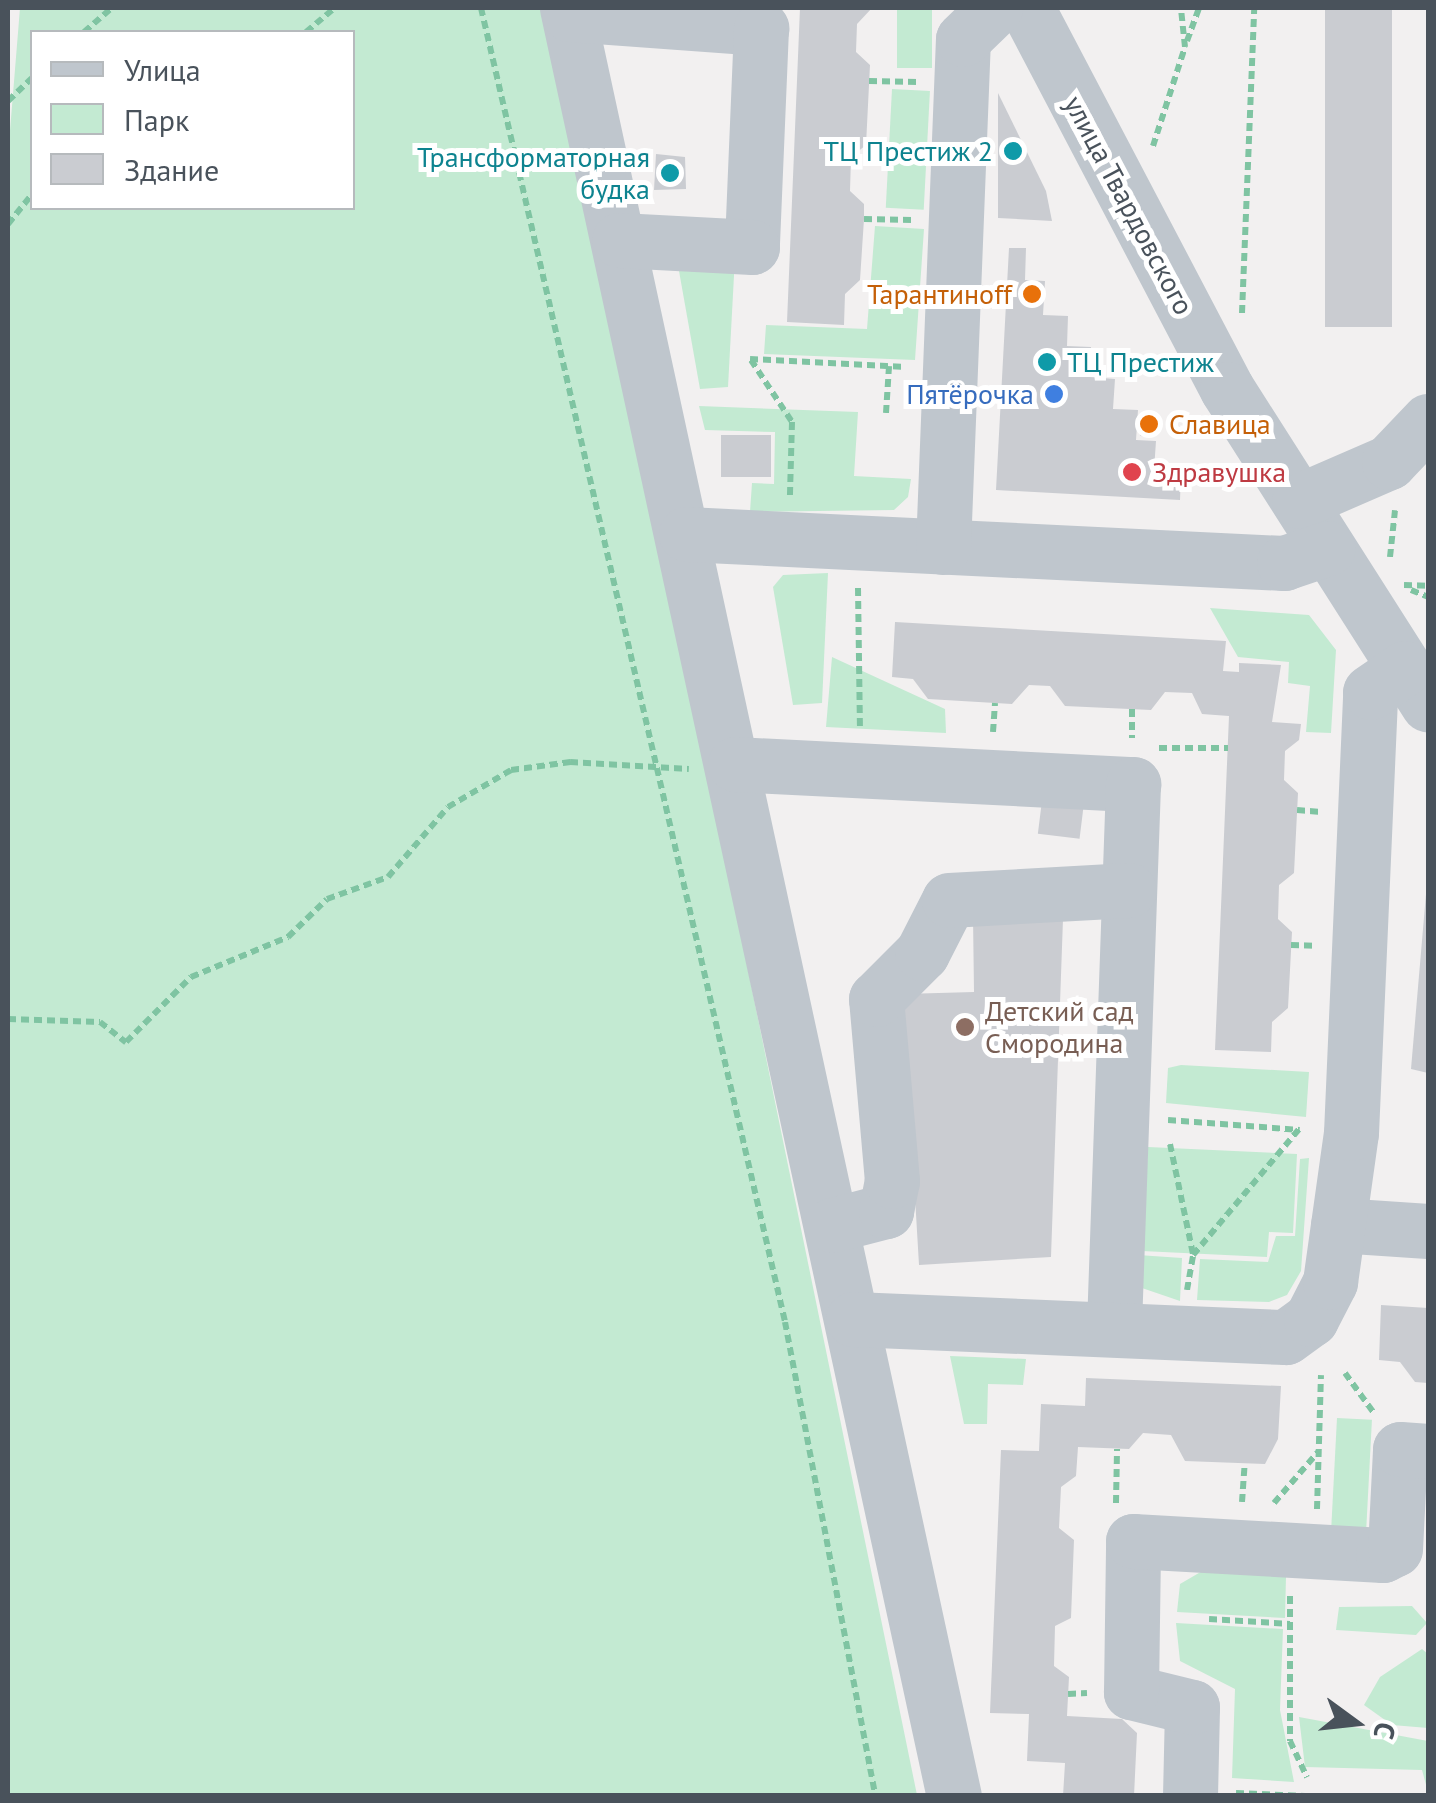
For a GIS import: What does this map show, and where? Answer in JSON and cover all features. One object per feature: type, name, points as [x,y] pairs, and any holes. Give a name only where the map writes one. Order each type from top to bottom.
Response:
[{"type":"street","points":[[942,547],[963,39],[995,8]]},
{"type":"street","name":"улица Твардовского","points":[[1027,8],[1227,389],[1417,686]]},
{"type":"street","points":[[619,240],[752,247],[761,28],[568,11],[619,240],[686,534],[954,1796]]},
{"type":"street","points":[[1299,502],[1389,462],[1428,421]]},
{"type":"street","points":[[686,534],[1284,564],[1328,548]]},
{"type":"street","points":[[853,1320],[1299,1332],[1330,1282],[1338,1225],[1325,1131],[1370,692],[1417,686]]},
{"type":"street","points":[[734,764],[860,765],[1134,784],[1130,890],[1143,1119],[1114,1326]]},
{"type":"street","points":[[832,1225],[886,1211],[892,1181],[876,999],[922,953],[949,900],[1130,890]]},
{"type":"street","points":[[1338,1225],[1428,1231]]},
{"type":"street","points":[[1190,1794],[1192,1707],[1130,1692],[1133,1541],[1304,1551],[1395,1549],[1400,1449],[1428,1451]]},
{"type":"path","points":[[86,30],[112,8]]},
{"type":"path","points":[[308,30],[335,8]]},
{"type":"path","points":[[481,8],[653,772],[785,1322],[875,1796]]},
{"type":"path","points":[[1181,8],[1184,47]]},
{"type":"path","points":[[1151,152],[1198,8]]},
{"type":"path","points":[[1241,334],[1254,8]]},
{"type":"path","points":[[8,100],[30,80]]},
{"type":"path","points":[[8,224],[30,196]]},
{"type":"path","points":[[788,538],[792,422],[750,359],[952,369]]},
{"type":"path","points":[[886,413],[889,366]]},
{"type":"path","points":[[857,542],[860,765]]},
{"type":"path","points":[[1398,585],[1428,586]]},
{"type":"path","points":[[1151,748],[1228,748]]},
{"type":"path","points":[[8,1018],[100,1022],[126,1042],[191,977],[288,937],[327,900],[388,877],[448,807],[511,770],[570,762],[653,772]]},
{"type":"path","points":[[1182,1330],[1193,1255],[1143,1119],[1325,1131]]},
{"type":"path","points":[[1193,1255],[1325,1131]]},
{"type":"path","points":[[1307,1778],[1290,1742],[1290,1624],[1304,1551],[1321,1375]]},
{"type":"path","points":[[1209,1619],[1290,1624]]},
{"type":"path","points":[[1190,1794],[1305,1796]]},
{"type":"green space","points":[[20,8],[551,8],[917,1795],[8,1796],[8,155]]},
{"type":"green space","points":[[897,8],[932,8],[932,68],[897,68]]},
{"type":"green space","points":[[892,89],[930,91],[924,210],[886,208]]},
{"type":"green space","points":[[875,226],[924,229],[915,360],[764,354],[766,325],[867,329]]},
{"type":"green space","points":[[735,257],[728,387],[700,389],[679,271],[689,259]]},
{"type":"green space","points":[[699,406],[858,412],[854,476],[911,479],[908,497],[894,510],[750,512],[752,483],[774,484],[775,432],[705,430]]},
{"type":"green space","points":[[828,573],[822,703],[793,705],[773,587],[783,575]]},
{"type":"green space","points":[[1210,608],[1309,615],[1336,650],[1331,733],[1306,732],[1310,686],[1288,683],[1289,662],[1238,657]]},
{"type":"green space","points":[[832,657],[945,709],[946,733],[826,727]]},
{"type":"green space","points":[[1181,1065],[1309,1072],[1306,1117],[1166,1103],[1168,1068]]},
{"type":"green space","points":[[1148,1147],[1297,1154],[1293,1233],[1269,1232],[1267,1257],[1142,1251]]},
{"type":"green space","points":[[1309,1158],[1301,1271],[1287,1295],[1269,1302],[1197,1300],[1200,1259],[1268,1262],[1276,1236],[1295,1236],[1300,1159]]},
{"type":"green space","points":[[1138,1255],[1182,1258],[1180,1301],[1139,1287]]},
{"type":"green space","points":[[950,1356],[1026,1359],[1023,1385],[988,1384],[987,1424],[964,1424]]},
{"type":"green space","points":[[1337,1418],[1372,1420],[1366,1539],[1331,1537]]},
{"type":"green space","points":[[1204,1570],[1286,1577],[1285,1618],[1177,1612],[1180,1584]]},
{"type":"green space","points":[[1412,1606],[1427,1623],[1416,1635],[1336,1630],[1339,1607]]},
{"type":"green space","points":[[1176,1623],[1283,1629],[1280,1710],[1294,1782],[1232,1778],[1235,1689],[1180,1661]]},
{"type":"green space","points":[[1422,1649],[1428,1654],[1428,1728],[1392,1725],[1364,1705],[1380,1677]]},
{"type":"green space","points":[[1299,1717],[1428,1741],[1428,1792],[1422,1770],[1305,1767]]},
{"type":"building","points":[[800,8],[872,8],[857,24],[856,52],[870,65],[866,145],[851,157],[850,191],[864,204],[864,219],[860,280],[845,294],[844,325],[787,322]]},
{"type":"building","points":[[1325,8],[1392,8],[1392,327],[1325,327]]},
{"type":"building","name":"ТЦ Престиж 2","points":[[998,93],[1046,191],[1052,221],[998,218]]},
{"type":"building","name":"Трансформаторная будка","points":[[656,154],[685,157],[686,189],[654,190]]},
{"type":"building","name":"ТЦ Престиж","points":[[1009,248],[1026,248],[1025,280],[1045,281],[1043,315],[1068,316],[1067,346],[1091,347],[1090,377],[1115,379],[1113,409],[1138,410],[1136,440],[1156,441],[1154,470],[1181,471],[1180,500],[996,490]]},
{"type":"building","name":"Славица","points":[[1142,412],[1156,413],[1154,437],[1140,436]]},
{"type":"building","points":[[721,435],[771,435],[771,477],[721,477]]},
{"type":"building","points":[[895,622],[1226,641],[1223,671],[1239,672],[1239,663],[1281,665],[1272,722],[1301,724],[1299,740],[1285,751],[1284,780],[1298,793],[1294,873],[1279,885],[1278,919],[1292,932],[1288,1008],[1272,1022],[1271,1052],[1215,1050],[1229,716],[1202,714],[1192,693],[1165,692],[1151,710],[1065,706],[1050,686],[1029,685],[1012,704],[928,699],[913,679],[892,677]]},
{"type":"building","points":[[1043,792],[1085,797],[1080,839],[1038,834]]},
{"type":"building","points":[[1428,894],[1428,1073],[1411,1069]]},
{"type":"building","points":[[973,917],[1063,919],[1051,1257],[919,1265],[903,994],[974,992]]},
{"type":"building","points":[[1381,1305],[1428,1308],[1428,1383],[1415,1382],[1400,1362],[1379,1360]]},
{"type":"building","points":[[1086,1378],[1281,1386],[1278,1439],[1265,1464],[1185,1461],[1171,1435],[1143,1433],[1129,1449],[1078,1447],[1076,1476],[1061,1487],[1059,1528],[1074,1540],[1071,1618],[1055,1626],[1054,1666],[1069,1677],[1067,1716],[1122,1719],[1137,1733],[1134,1796],[1063,1796],[1065,1763],[1027,1761],[1029,1714],[990,1713],[1001,1450],[1039,1451],[1041,1404],[1085,1406]]},
{"type":"place","name":"ТЦ Престиж 2","points":[[1013,151]]},
{"type":"place","name":"Трансформаторная будка","points":[[670,173]]},
{"type":"place","name":"Тарантиноff","points":[[1032,294]]},
{"type":"place","name":"ТЦ Престиж","points":[[1047,362]]},
{"type":"place","name":"Пятёрочка","points":[[1054,394]]},
{"type":"place","name":"Славица","points":[[1149,424]]},
{"type":"place","name":"Здравушка","points":[[1132,472]]},
{"type":"place","name":"Детский сад Смородина","points":[[965,1027]]}]
